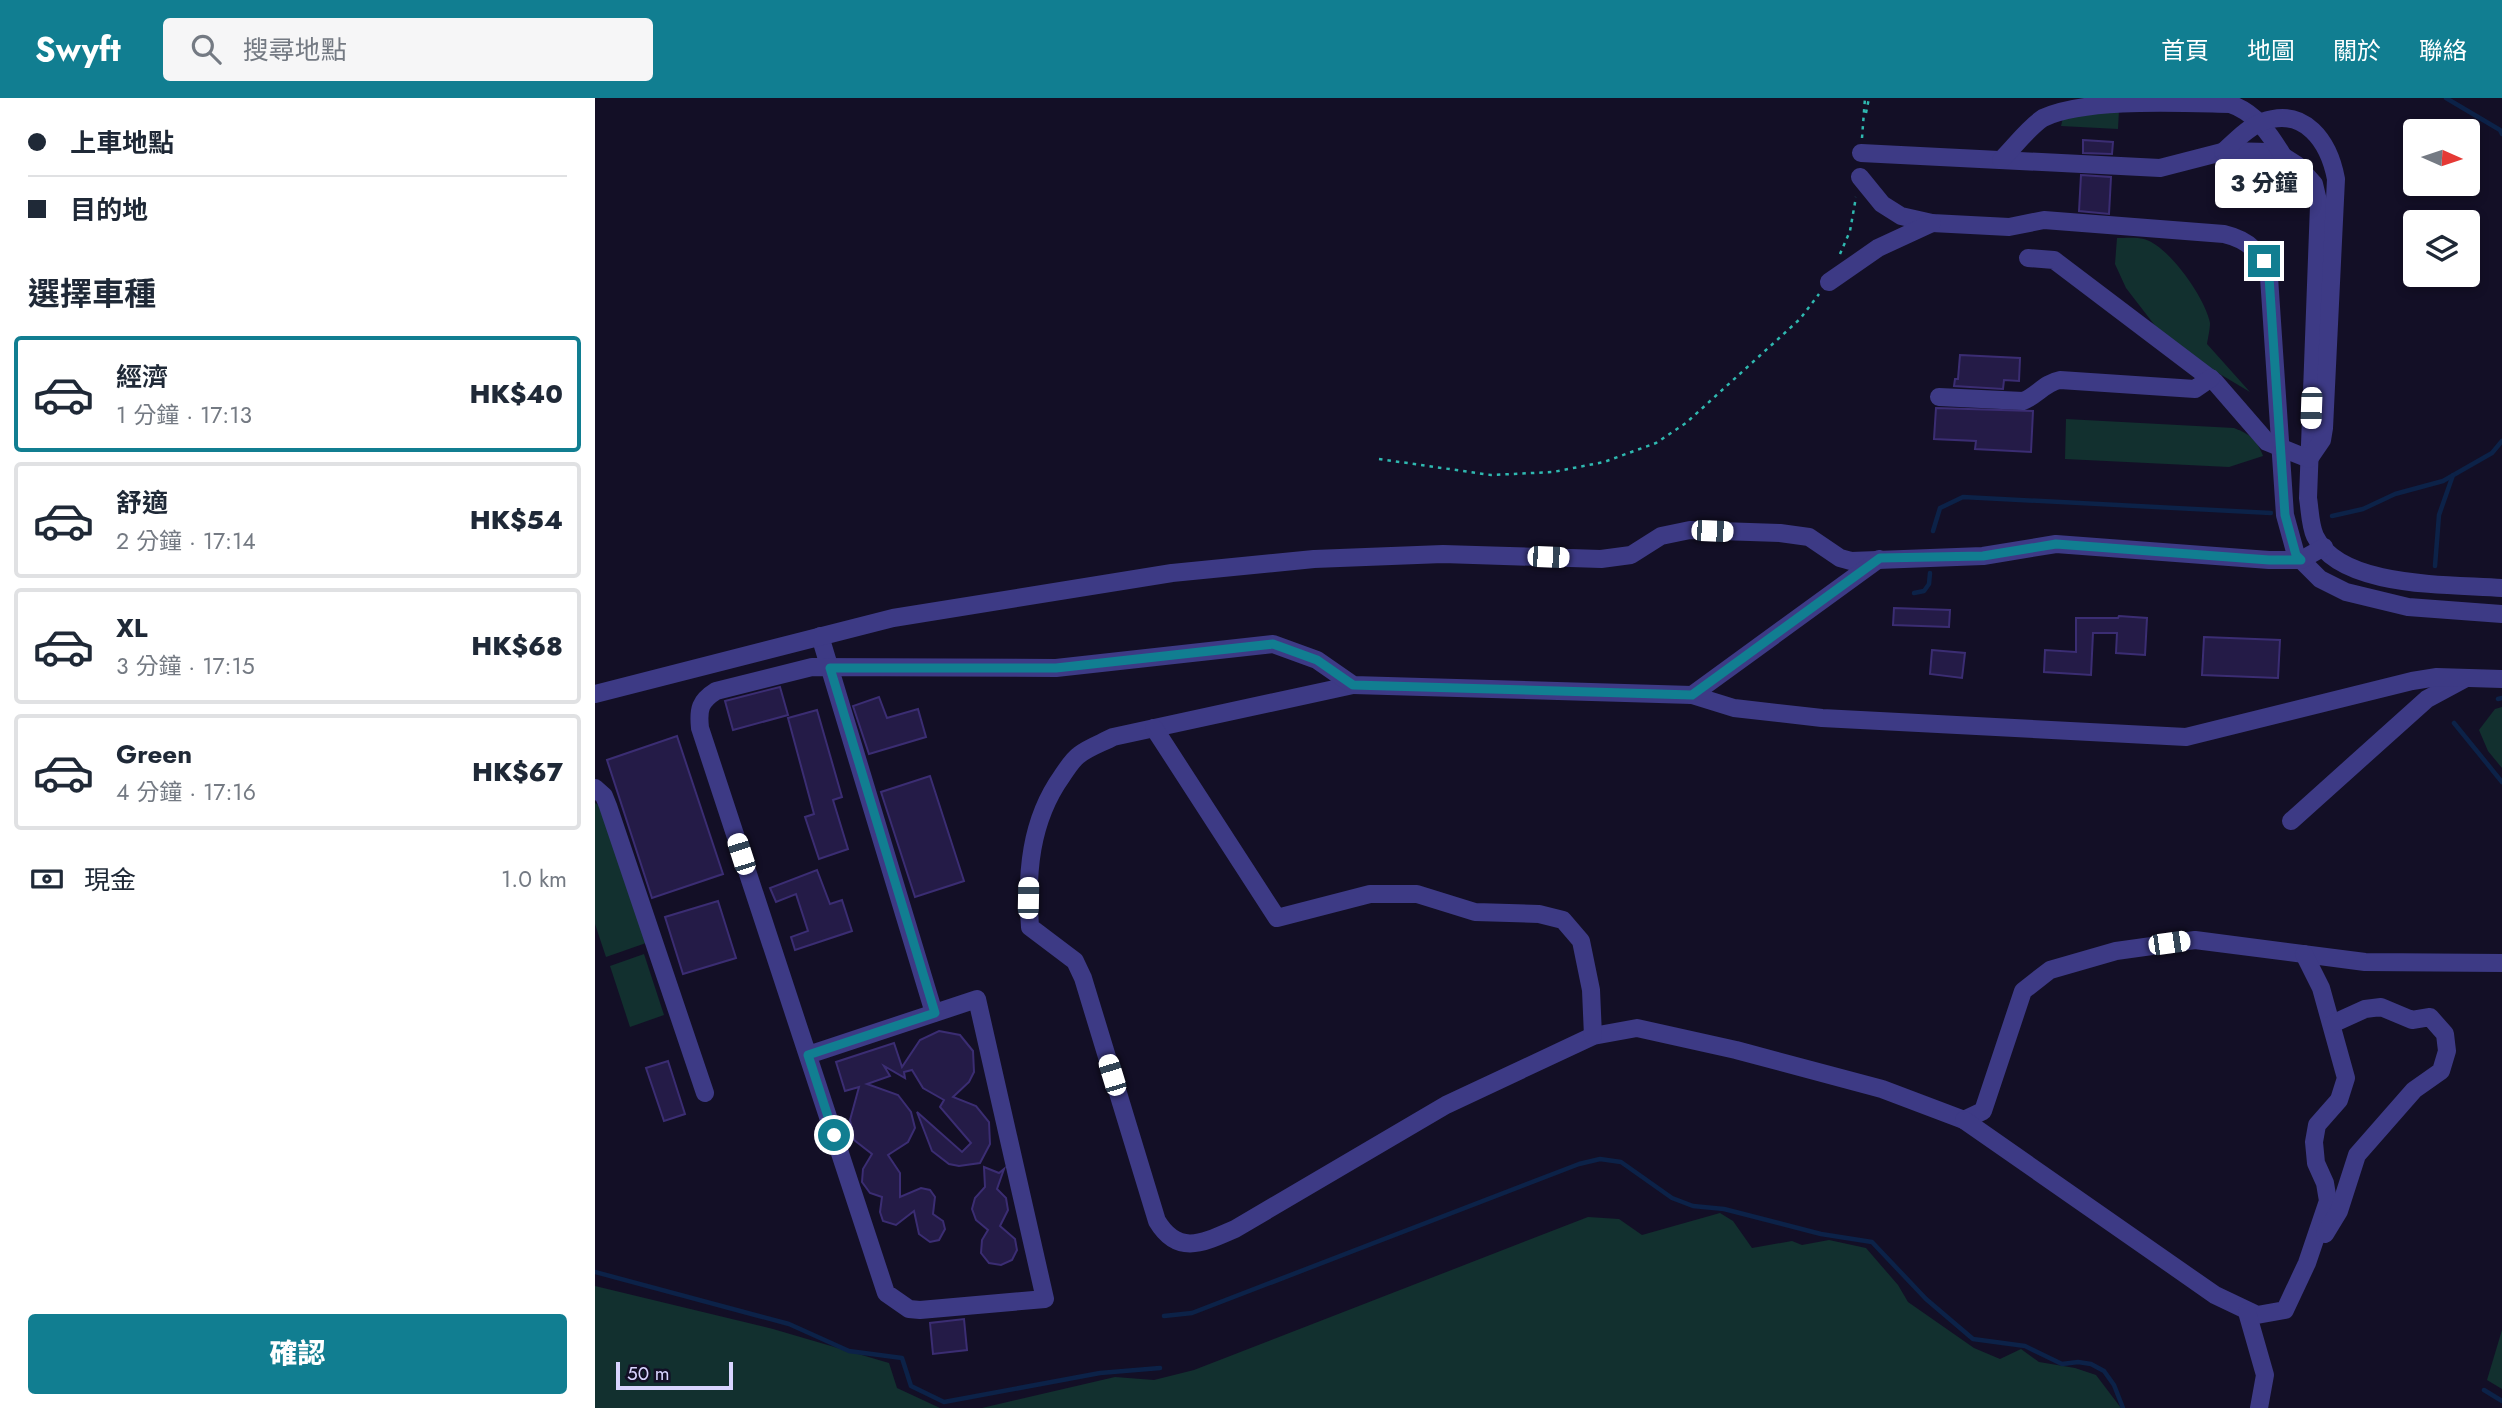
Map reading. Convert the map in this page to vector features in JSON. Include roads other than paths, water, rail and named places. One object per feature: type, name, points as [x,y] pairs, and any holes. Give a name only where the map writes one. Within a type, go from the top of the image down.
[{"type":"lane","points":[[2001,160],[2041,119],[2062,108],[2092,102],[2230,104],[2244,108],[2259,123],[2283,156]]},
{"type":"lane","points":[[2223,152],[2259,123],[2276,118],[2297,121],[2310,128],[2332,156],[2336,179],[2324,428],[2322,440],[2309,459]]},
{"type":"lane","points":[[1861,153],[2160,168],[2223,152],[2267,152],[2283,156],[2297,165],[2313,184],[2319,205],[2308,498],[2314,535],[2329,555],[2353,570],[2432,583],[2502,588]]},
{"type":"lane","points":[[1860,177],[1882,204],[1901,216],[1932,223],[2009,227],[2044,220],[2224,234],[2239,238],[2255,249],[2264,261],[2269,277],[2285,515],[2296,555],[2320,579],[2346,593],[2408,607],[2502,614]]},
{"type":"lane","points":[[1829,282],[1878,248],[1932,223]]},
{"type":"lane","points":[[2028,258],[2054,260],[2211,378],[2241,409],[2267,442],[2309,459]]},
{"type":"lane","points":[[1939,397],[2022,401],[2029,399],[2048,382],[2060,380],[2195,389],[2211,378]]},
{"type":"lane","points":[[595,694],[893,618],[1172,573],[1314,559],[1443,554],[1601,559],[1631,555],[1661,536],[1690,530],[1809,537],[1840,558],[1851,561],[1983,556],[2056,544],[2301,560],[2323,547]]},
{"type":"lane","points":[[1692,695],[1880,558]]},
{"type":"lane","points":[[820,636],[935,1013]]},
{"type":"lane","points":[[808,1055],[977,999],[1045,1299],[920,1310],[909,1309],[886,1293],[700,728],[698,712],[703,698],[716,691],[812,667],[1056,668],[1273,644],[1317,660],[1353,685]]},
{"type":"lane","points":[[2291,821],[2427,699],[2469,677]]},
{"type":"lane","points":[[2304,954],[2321,988],[2346,1078],[2339,1100],[2316,1125],[2313,1142],[2316,1163],[2325,1183],[2328,1201],[2307,1263],[2285,1310],[2257,1315],[2215,1295],[1964,1120],[1882,1089],[1736,1050],[1637,1028],[1593,1036],[1446,1105],[1235,1229],[1208,1241],[1191,1244],[1180,1243],[1166,1236],[1157,1221],[1083,978],[1075,961],[1030,927],[1028,898],[1031,850],[1042,814],[1057,783],[1077,755],[1113,737],[1353,685],[1692,695],[1734,708],[1822,718],[2186,737],[2411,681],[2469,677],[2502,679]]},
{"type":"lane","points":[[1154,728],[1277,918],[1370,894],[1417,894],[1475,912],[1514,916],[1539,914],[1563,920],[1581,941],[1591,990],[1593,1036]]},
{"type":"lane","points":[[595,788],[604,796],[608,806],[705,1093]]},
{"type":"lane","points":[[1964,1120],[1983,1111],[2023,991],[2050,970],[2116,951],[2195,940],[2365,962],[2502,963]]},
{"type":"lane","points":[[2307,1263],[2339,1211],[2357,1155],[2414,1090],[2441,1071],[2447,1051],[2445,1034],[2430,1017],[2412,1020],[2381,1007],[2365,1009],[2332,1024]]},
{"type":"lane","points":[[2247,1312],[2266,1375],[2259,1408]]},
{"type":"waterway","points":[[2446,98],[2500,130],[2502,134]]},
{"type":"waterway","points":[[2332,516],[2363,509],[2395,494],[2443,481],[2492,453],[2502,441]]},
{"type":"waterway","points":[[2435,566],[2439,515],[2453,475]]},
{"type":"waterway","points":[[1933,531],[1940,508],[1963,497],[2271,513]]},
{"type":"waterway","points":[[1914,593],[1924,591],[1929,584],[1930,573]]},
{"type":"waterway","points":[[2498,699],[2502,698]]},
{"type":"waterway","points":[[2454,723],[2502,782]]},
{"type":"waterway","points":[[1164,1316],[1192,1313],[1579,1164],[1600,1159],[1621,1162],[1672,1198],[1693,1206],[1724,1209],[1821,1234],[1872,1242],[1926,1299],[1973,1339],[2025,1346],[2062,1364],[2091,1364],[2104,1371],[2114,1385],[2123,1408]]},
{"type":"waterway","points":[[595,1272],[789,1324],[849,1351],[902,1358],[911,1386],[944,1402],[1100,1373],[1160,1368]]},
{"type":"waterway","points":[[2484,1390],[2502,1401]]}]
